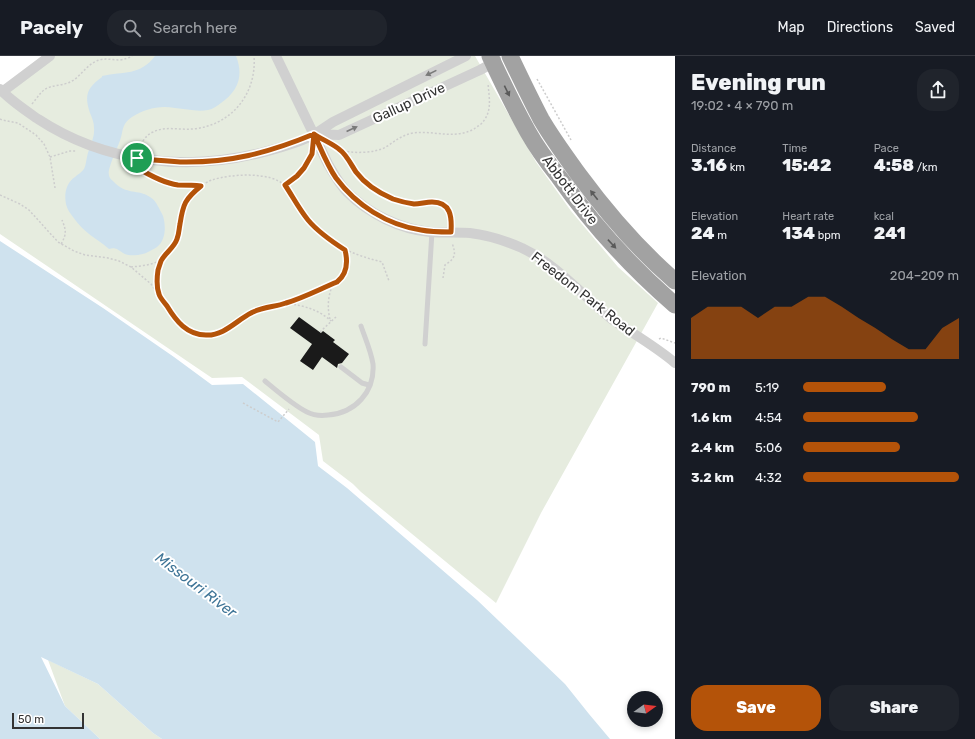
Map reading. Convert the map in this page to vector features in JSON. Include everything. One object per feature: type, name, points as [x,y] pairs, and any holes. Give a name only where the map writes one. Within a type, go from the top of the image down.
[{"type":"highway","name":"Abbott Drive","points":[[510,56],[542,120],[566,158],[615,221],[671,278]]},
{"type":"highway","name":"Abbott Drive","points":[[494,58],[528,133],[550,166],[602,233],[628,261],[675,305]]},
{"type":"street","points":[[1,92],[50,56]]},
{"type":"street","name":"Freedom Park Road","points":[[276,56],[328,164],[347,191],[361,204],[390,221],[419,230],[432,232],[471,233],[509,243],[524,249],[544,261],[561,274],[608,317],[675,363]]},
{"type":"street","name":"Gallup Drive","points":[[1,92],[26,111],[82,148],[137,158],[167,161],[220,161],[246,157],[289,145],[314,134],[333,122],[466,56]]},
{"type":"street","name":"Gallup Drive","points":[[314,134],[339,135],[494,58]]},
{"type":"lane","points":[[425,344],[432,232]]},
{"type":"lane","points":[[265,381],[307,412],[317,415],[334,415],[352,408],[366,393],[372,374],[373,364],[371,353],[361,326]]},
{"type":"lane","points":[[341,366],[362,383],[369,385]]},
{"type":"path","points":[[26,111],[42,91],[51,86],[73,81],[92,64],[102,59],[120,60],[132,56]]},
{"type":"path","points":[[201,186],[178,185],[166,182],[149,175],[136,167],[142,142],[151,132],[166,128],[201,128],[214,124],[225,118],[242,102],[249,90],[253,79],[254,56]]},
{"type":"path","points":[[534,74],[572,140]]},
{"type":"path","points":[[314,134],[341,150],[366,152],[384,148],[400,137],[416,132],[459,134],[468,132],[480,125],[487,117],[490,108],[488,82]]},
{"type":"path","points":[[1,120],[18,123],[36,135],[44,144],[50,157],[55,188]]},
{"type":"path","points":[[50,157],[82,148]]},
{"type":"path","points":[[341,150],[358,174],[379,192],[394,199],[414,204],[440,202],[449,210],[452,218],[451,232],[454,257],[445,265],[443,278]]},
{"type":"path","points":[[285,185],[297,176],[304,168],[312,154]]},
{"type":"path","points":[[159,295],[157,288],[158,270],[162,260],[178,238],[182,214],[190,194],[210,180],[238,175],[252,175],[278,180],[285,185],[307,220],[319,231],[345,250],[382,262],[389,281]]},
{"type":"path","points":[[0,196],[20,204],[29,210],[58,242],[85,255],[108,258],[132,267],[151,284],[175,319],[190,332],[206,336],[225,331],[252,312],[265,307],[286,303],[342,279],[347,258],[345,250]]},
{"type":"path","points":[[62,220],[66,234],[62,244]]},
{"type":"path","points":[[132,267],[146,266],[162,260]]},
{"type":"path","points":[[331,321],[328,311],[328,302],[330,289],[333,284]]},
{"type":"path","points":[[286,303],[302,306],[316,311],[331,321]]},
{"type":"path","points":[[320,332],[336,316]]},
{"type":"path","points":[[243,403],[278,422],[294,403]]},
{"type":"shaded area","points":[[42,56],[475,56],[536,162],[571,211],[618,267],[658,303],[541,513],[496,603],[353,484],[323,461],[319,435],[242,377],[212,378],[0,234],[0,89]]},
{"type":"shaded area","points":[[48,660],[98,684],[153,733],[162,739],[100,739],[65,706]]},
{"type":"water","points":[[155,56],[236,56],[239,76],[238,82],[232,93],[212,109],[200,111],[158,107],[137,114],[126,123],[111,164],[109,172],[110,177],[123,189],[141,193],[153,199],[163,215],[165,228],[164,237],[157,247],[144,254],[128,255],[115,249],[109,249],[90,235],[77,223],[67,208],[65,200],[70,182],[84,169],[94,135],[94,124],[87,101],[90,88],[102,76],[137,70],[143,67]]},
{"type":"water","name":"Missouri River","points":[[0,241],[103,308],[212,385],[243,384],[315,442],[318,466],[347,488],[477,600],[565,684],[610,739],[162,739],[153,733],[98,684],[41,657],[65,706],[100,739],[0,739]]},
{"type":"building","points":[[299,317],[321,333],[323,331],[335,340],[333,342],[349,354],[342,363],[338,364],[337,368],[322,357],[313,370],[300,361],[312,344],[290,328]]},
{"type":"route","points":[[137,158],[136,167],[149,175],[178,185],[201,186],[190,194],[187,199],[182,214],[178,238],[162,260],[158,270],[157,288],[159,295],[175,319],[190,332],[206,336],[225,331],[252,312],[265,307],[286,303],[342,279],[347,258],[345,250],[330,240],[307,220],[285,185],[297,176],[304,168],[312,154],[314,134],[328,164],[336,177],[347,191],[361,204],[376,214],[404,226],[432,232],[451,232],[452,218],[449,210],[440,202],[414,204],[394,199],[379,192],[358,174],[341,150],[314,134],[289,145],[270,151],[220,161],[167,161],[137,158]]}]
